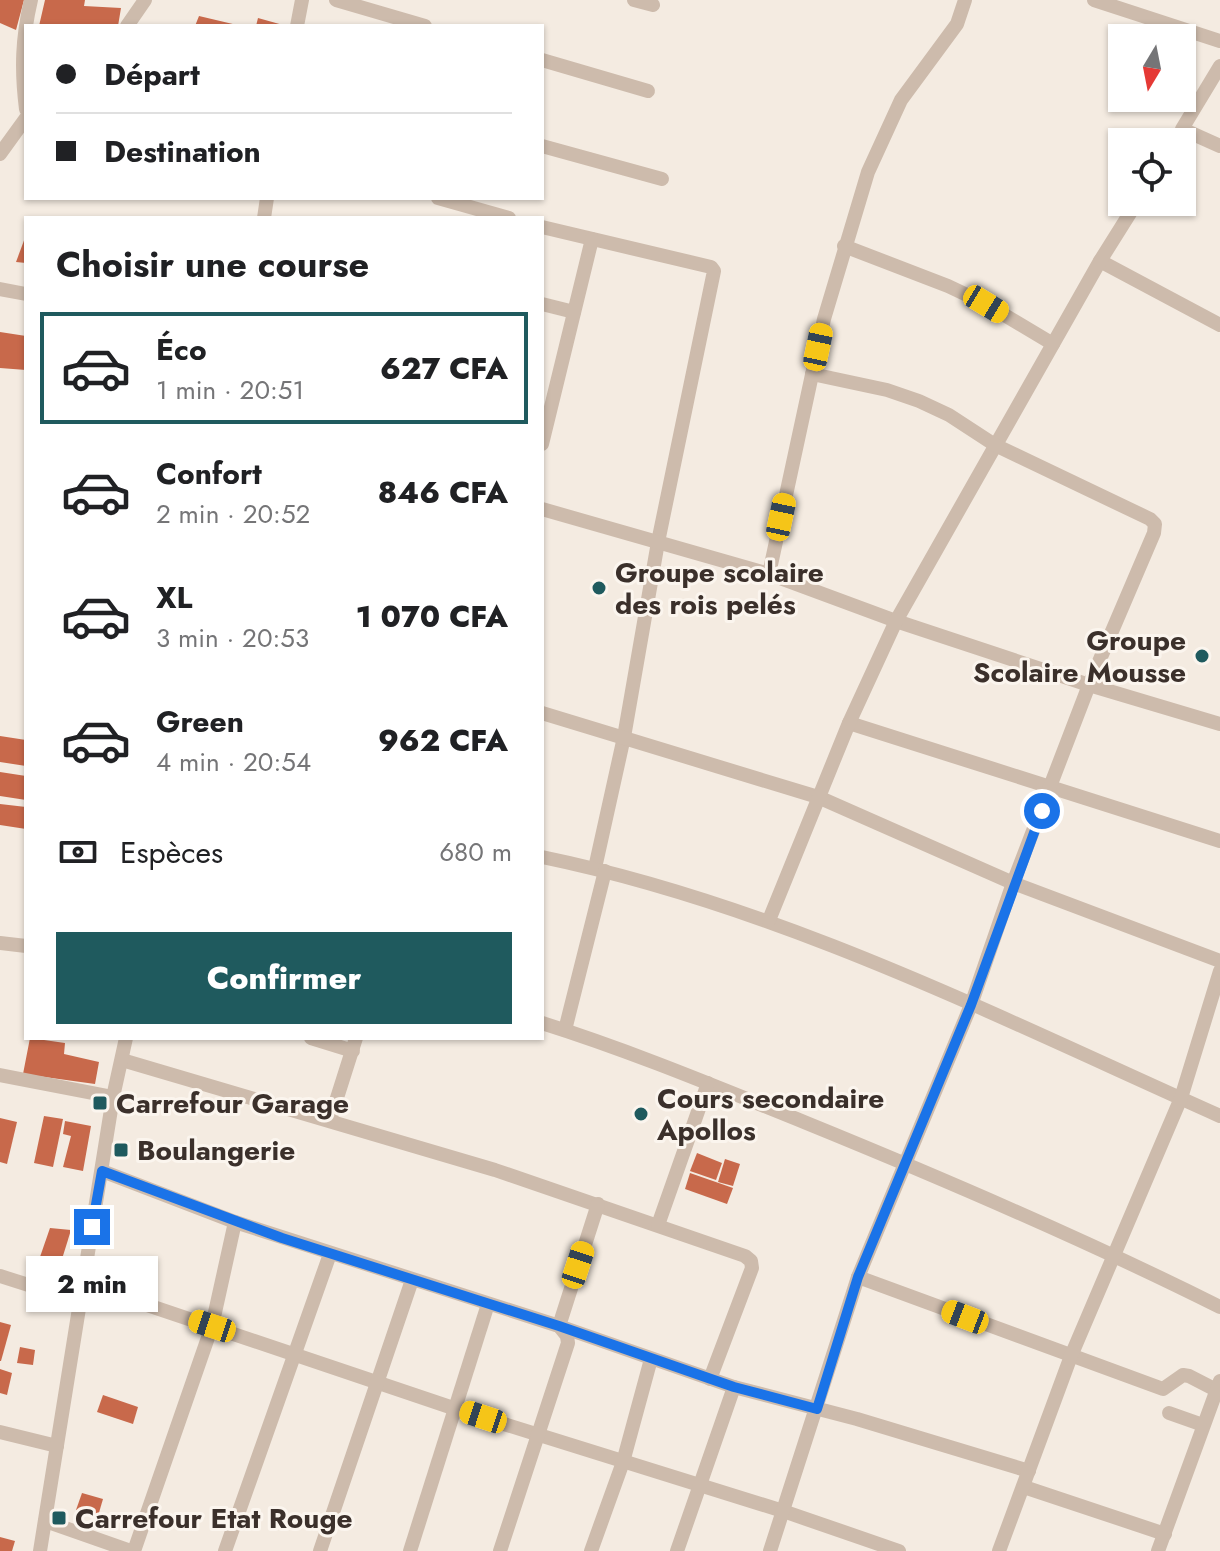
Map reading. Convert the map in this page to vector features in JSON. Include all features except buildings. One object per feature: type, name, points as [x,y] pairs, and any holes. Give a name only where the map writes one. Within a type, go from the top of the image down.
[{"type":"street","points":[[26,24],[31,0]]},
{"type":"street","points":[[128,24],[145,0]]},
{"type":"street","points":[[297,24],[302,0]]},
{"type":"street","points":[[336,0],[418,24]]},
{"type":"street","points":[[634,0],[653,5]]},
{"type":"street","points":[[769,574],[812,374],[844,246],[883,135],[901,100],[957,24],[965,0]]},
{"type":"street","points":[[1094,0],[1220,41]]},
{"type":"street","points":[[24,33],[21,74],[24,95]]},
{"type":"street","points":[[544,61],[648,91]]},
{"type":"street","points":[[1183,128],[1220,66]]},
{"type":"street","points":[[0,154],[24,121]]},
{"type":"street","points":[[1196,140],[1220,146]]},
{"type":"street","points":[[544,147],[662,179]]},
{"type":"street","points":[[445,200],[502,216]]},
{"type":"street","points":[[769,920],[849,723],[896,621],[1128,216]]},
{"type":"street","points":[[544,227],[711,267],[714,271],[658,542],[600,869],[565,1030]]},
{"type":"street","points":[[544,436],[592,239]]},
{"type":"street","points":[[844,246],[948,286],[986,304],[1053,344]]},
{"type":"street","points":[[1100,261],[1220,325]]},
{"type":"street","points":[[0,289],[24,294]]},
{"type":"street","points":[[544,304],[574,312]]},
{"type":"street","points":[[770,1551],[858,1277],[971,1005],[1013,883],[1155,524],[995,445],[949,415],[919,401],[887,390],[812,374]]},
{"type":"street","points":[[544,510],[769,574],[896,621],[1089,685],[1220,724]]},
{"type":"street","points":[[544,714],[818,797],[1013,883],[1220,961]]},
{"type":"street","points":[[849,723],[1220,841]]},
{"type":"street","points":[[544,857],[600,869],[769,920],[971,1005],[1220,1116]]},
{"type":"street","points":[[0,943],[24,946]]},
{"type":"street","points":[[999,1551],[1071,1356],[1181,1098],[1220,971]]},
{"type":"street","points":[[544,1024],[708,1083],[906,1163],[1114,1255],[1220,1307]]},
{"type":"street","points":[[40,1551],[113,1097],[126,1040]]},
{"type":"street","points":[[323,1040],[354,1045],[330,1120]]},
{"type":"street","points":[[122,1060],[495,1170],[745,1256],[751,1261],[752,1268],[710,1379]]},
{"type":"street","points":[[0,1075],[113,1097]]},
{"type":"street","points":[[658,1225],[708,1083]]},
{"type":"street","points":[[102,1171],[235,1222],[559,1326],[734,1387],[1029,1471]]},
{"type":"street","points":[[559,1326],[598,1204]]},
{"type":"street","points":[[45,1521],[133,1551],[212,1326],[235,1222]]},
{"type":"street","points":[[225,1551],[330,1254]]},
{"type":"street","points":[[0,1276],[79,1301]]},
{"type":"street","points":[[858,1277],[1163,1389],[1183,1375],[1218,1388],[1158,1551]]},
{"type":"street","points":[[320,1551],[412,1280]]},
{"type":"street","points":[[82,1283],[456,1409],[783,1511],[899,1551]]},
{"type":"street","points":[[410,1551],[488,1304]]},
{"type":"street","points":[[500,1551],[568,1343],[559,1326]]},
{"type":"street","points":[[591,1551],[623,1462],[651,1359]]},
{"type":"street","points":[[677,1551],[734,1387]]},
{"type":"street","points":[[1169,1413],[1203,1425]]},
{"type":"street","points":[[0,1432],[57,1446]]},
{"type":"street","points":[[1024,1487],[1165,1534]]},
{"type":"place","name":"Groupe scolaire des rois pelés","points":[[599,588]]},
{"type":"place","name":"Groupe Scolaire Mousse","points":[[1202,656]]},
{"type":"place","name":"Carrefour Garage","points":[[100,1103]]},
{"type":"place","name":"Cours secondaire Apollos","points":[[641,1114]]},
{"type":"place","name":"Boulangerie","points":[[121,1150]]},
{"type":"place","name":"Carrefour Etat Rouge","points":[[59,1518]]},
{"type":"route","points":[[92,1227],[102,1171],[282,1238],[559,1326],[734,1387],[817,1409],[858,1277],[971,1005],[1013,883],[1042,811]]}]
